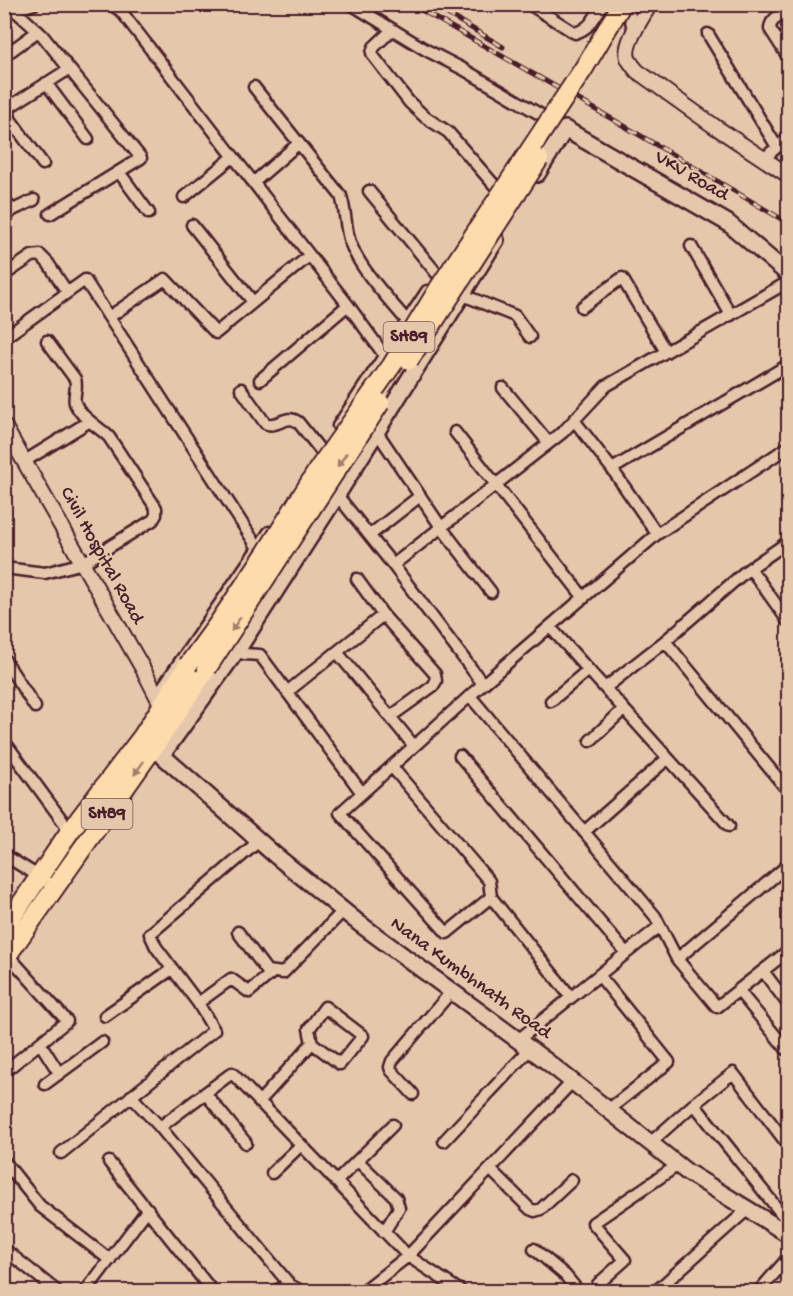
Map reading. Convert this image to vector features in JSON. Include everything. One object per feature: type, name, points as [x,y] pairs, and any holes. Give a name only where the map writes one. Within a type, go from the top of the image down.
[{"type":"main road","name":"SH89","points":[[4,929],[70,831],[152,747],[160,701],[218,624],[319,468],[392,365],[439,288],[584,68],[622,4]]},
{"type":"main road","name":"SH89","points":[[6,957],[207,668],[516,195],[634,4]]},
{"type":"main road","name":"VKV Road","points":[[565,129],[728,223],[789,274]]},
{"type":"main road","points":[[152,747],[240,646],[377,432],[565,129]]},
{"type":"main road","name":"Nana Kumbhnath Road","points":[[152,747],[259,841],[344,911],[524,1045],[678,1165],[748,1209],[787,1227]]},
{"type":"street","points":[[8,6],[34,4]]},
{"type":"street","points":[[111,4],[121,11],[386,356]]},
{"type":"street","points":[[351,4],[426,50],[565,129]]},
{"type":"street","points":[[529,4],[575,33],[590,26],[603,4]]},
{"type":"street","points":[[627,4],[634,33]]},
{"type":"street","points":[[650,4],[629,41],[627,50],[628,59],[637,71],[789,175]]},
{"type":"street","points":[[8,6],[38,32],[141,158],[50,214]]},
{"type":"street","points":[[789,10],[770,25],[770,29],[789,57]]},
{"type":"street","points":[[392,30],[374,47],[372,53],[374,57],[409,102],[425,117],[448,132],[496,187]]},
{"type":"street","points":[[4,56],[38,32]]},
{"type":"street","points":[[708,34],[777,147]]},
{"type":"street","points":[[43,164],[10,118],[9,112],[11,106],[69,69]]},
{"type":"street","points":[[46,83],[88,140]]},
{"type":"street","points":[[254,87],[341,196],[347,233],[356,258],[407,321]]},
{"type":"street","points":[[160,701],[321,451],[543,116]]},
{"type":"street","points":[[763,159],[789,138]]},
{"type":"street","points":[[253,183],[299,143]]},
{"type":"street","points":[[184,197],[233,157]]},
{"type":"street","points":[[119,172],[149,213]]},
{"type":"street","points":[[369,191],[438,275]]},
{"type":"street","points":[[4,201],[9,214],[34,200]]},
{"type":"street","points":[[192,225],[253,302]]},
{"type":"street","points":[[691,246],[731,315]]},
{"type":"street","points":[[4,275],[33,256],[40,255],[67,292]]},
{"type":"street","points":[[109,317],[165,279],[216,333],[309,256]]},
{"type":"street","points":[[582,307],[622,278],[666,352]]},
{"type":"street","points":[[4,338],[85,280],[258,548]]},
{"type":"street","points":[[393,565],[563,432],[606,386],[789,282]]},
{"type":"street","points":[[463,295],[515,316],[530,337]]},
{"type":"street","points":[[260,380],[348,305]]},
{"type":"street","points":[[4,568],[45,573],[83,563],[153,520],[156,515],[156,508],[109,437],[79,410],[74,400],[77,384],[75,379],[47,341]]},
{"type":"street","points":[[612,470],[789,364]]},
{"type":"street","points":[[503,388],[549,443]]},
{"type":"street","points":[[241,390],[265,423],[269,425],[293,418],[321,451]]},
{"type":"street","points":[[574,420],[657,534]]},
{"type":"street","points":[[25,461],[90,421]]},
{"type":"street","name":"Civil Hospital Road","points":[[4,426],[160,701]]},
{"type":"street","points":[[377,432],[441,527],[491,592]]},
{"type":"street","points":[[455,432],[584,598]]},
{"type":"street","points":[[491,897],[447,933],[340,813],[483,684],[657,534],[789,447]]},
{"type":"street","points":[[337,495],[483,684]]},
{"type":"street","points":[[370,536],[420,496]]},
{"type":"street","points":[[605,688],[665,641],[750,568],[789,542]]},
{"type":"street","points":[[750,568],[789,621]]},
{"type":"street","points":[[357,579],[383,615],[435,674],[436,681],[433,686],[390,717]]},
{"type":"street","points":[[287,692],[383,615]]},
{"type":"street","points":[[550,627],[729,826]]},
{"type":"street","points":[[665,641],[784,786],[789,782]]},
{"type":"street","points":[[240,646],[244,654],[260,656],[362,793]]},
{"type":"street","points":[[337,652],[414,746]]},
{"type":"street","points":[[4,659],[35,707]]},
{"type":"street","points":[[551,701],[588,669]]},
{"type":"street","points":[[470,696],[655,916],[677,959],[717,1007],[789,951]]},
{"type":"street","points":[[590,741],[624,709]]},
{"type":"street","points":[[4,741],[70,831]]},
{"type":"street","points":[[460,756],[626,953]]},
{"type":"street","points":[[584,832],[668,758]]},
{"type":"street","points":[[392,767],[489,880],[491,897],[571,997]]},
{"type":"street","points":[[61,1153],[214,1030],[198,1003],[156,947],[150,934],[259,841]]},
{"type":"street","points":[[4,855],[55,888]]},
{"type":"street","points":[[677,959],[789,865]]},
{"type":"street","points":[[238,932],[267,971],[283,973],[344,911]]},
{"type":"street","points":[[444,1141],[524,1045],[571,997],[660,926]]},
{"type":"street","points":[[4,1072],[67,1021],[6,957]]},
{"type":"street","points":[[105,1016],[172,969]]},
{"type":"street","points":[[762,971],[789,1004]]},
{"type":"street","points":[[198,1003],[231,978],[249,992],[273,972]]},
{"type":"street","points":[[599,975],[669,1062],[608,1110]]},
{"type":"street","points":[[738,990],[789,1051]]},
{"type":"street","points":[[413,1094],[391,1070],[392,1061],[451,992]]},
{"type":"street","points":[[325,1007],[363,1036],[340,1064],[312,1043],[309,1029],[325,1007]]},
{"type":"street","points":[[45,1083],[102,1042]]},
{"type":"street","points":[[40,1043],[59,1073]]},
{"type":"street","points":[[259,1102],[312,1043]]},
{"type":"street","points":[[160,1127],[232,1073],[408,1256],[462,1292]]},
{"type":"street","points":[[650,1143],[733,1073],[789,1145]]},
{"type":"street","points":[[362,1292],[408,1256],[572,1082]]},
{"type":"street","points":[[205,1093],[246,1143]]},
{"type":"street","points":[[131,1096],[160,1127],[290,1285],[303,1292]]},
{"type":"street","points":[[694,1104],[787,1227]]},
{"type":"street","points":[[336,1182],[393,1125]]},
{"type":"street","points":[[272,1173],[301,1145]]},
{"type":"street","points":[[358,1161],[399,1202],[399,1208],[384,1232]]},
{"type":"street","points":[[109,1162],[213,1292]]},
{"type":"street","points":[[602,1292],[598,1284],[626,1260],[593,1223],[678,1165]]},
{"type":"street","points":[[6,1166],[40,1206],[110,1260]]},
{"type":"street","points":[[490,1169],[530,1209],[535,1211],[541,1209],[572,1180]]},
{"type":"street","points":[[85,1292],[148,1209]]},
{"type":"street","points":[[655,1292],[748,1209]]},
{"type":"street","points":[[4,1249],[58,1292]]},
{"type":"street","points":[[534,1249],[565,1275],[579,1292]]},
{"type":"street","points":[[758,1292],[789,1257]]},
{"type":"street","points":[[272,1292],[290,1285]]},
{"type":"railway","points":[[411,4],[788,223]]},
{"type":"railway","points":[[431,4],[503,47]]}]
